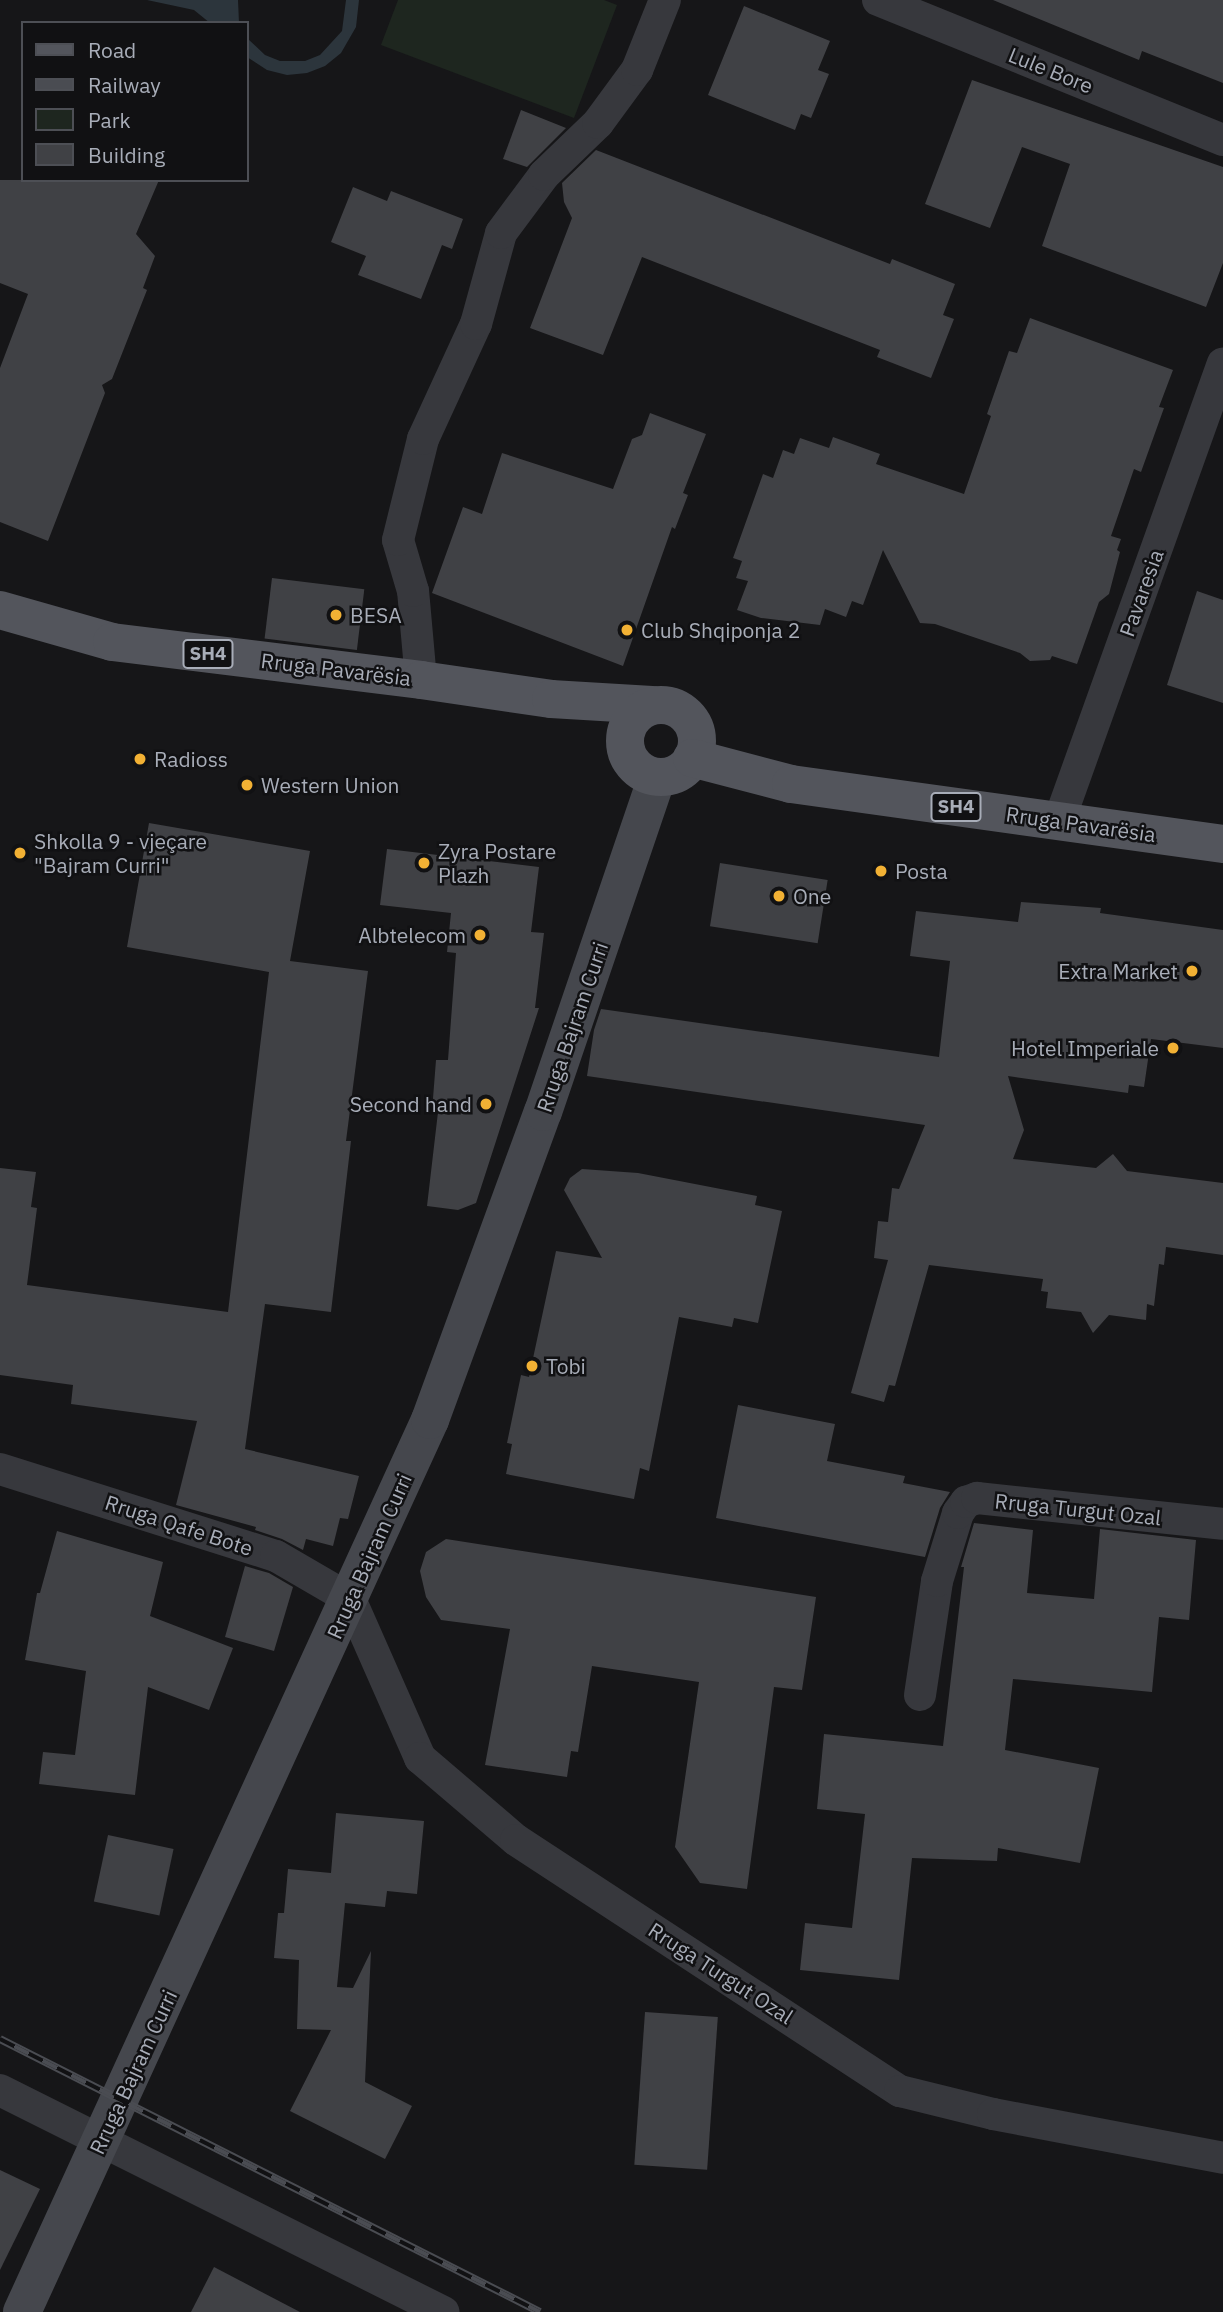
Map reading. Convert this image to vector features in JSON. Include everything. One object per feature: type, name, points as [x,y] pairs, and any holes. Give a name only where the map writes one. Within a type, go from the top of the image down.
[{"type":"main road","name":"Rruga Pavarësia","points":[[0,610],[111,642],[421,680],[551,699],[652,705]]},
{"type":"main road","name":"Rruga Pavarësia","points":[[551,699],[626,751]]},
{"type":"main road","points":[[626,751],[624,736],[629,723],[639,711],[652,705]]},
{"type":"main road","name":"SH4","points":[[652,705],[679,709],[690,719],[696,731],[697,745],[692,758]]},
{"type":"main road","name":"SH4","points":[[626,751],[632,764],[657,777]]},
{"type":"main road","name":"Rruga Pavarësia","points":[[692,758],[791,784],[1223,844]]},
{"type":"main road","points":[[657,777],[684,769],[692,758]]},
{"type":"main road","name":"Rruga Bajram Curri","points":[[22,2312],[430,1420],[544,1112],[657,777]]},
{"type":"street","points":[[421,680],[413,590],[398,540],[423,439],[476,324],[501,233],[544,175],[598,123],[637,70],[665,0]]},
{"type":"street","name":"Lule Bore","points":[[878,0],[1223,140]]},
{"type":"street","name":"Pavaresia","points":[[1059,821],[1223,364]]},
{"type":"street","name":"Rruga Qafe Bote","points":[[0,1469],[276,1556],[350,1599]]},
{"type":"street","name":"Rruga Turgut Ozal","points":[[920,1695],[937,1581],[958,1513],[966,1502],[977,1498],[1223,1524]]},
{"type":"street","name":"Rruga Turgut Ozal","points":[[350,1599],[420,1758],[516,1840],[900,2091],[993,2114],[1223,2158]]},
{"type":"street","points":[[0,2090],[443,2312]]},
{"type":"green space","points":[[398,0],[604,0],[617,5],[574,118],[381,45]]},
{"type":"shaded area","points":[[147,0],[238,0],[239,21],[208,21],[194,10]]},
{"type":"shaded area","points":[[346,0],[359,0],[356,27],[341,53],[325,66],[307,73],[287,75],[267,70],[248,58],[248,39],[265,55],[280,61],[305,61],[320,55],[342,31]]},
{"type":"building","points":[[993,0],[1223,0],[1223,83],[1142,51],[1139,60]]},
{"type":"building","points":[[744,6],[830,41],[818,70],[829,74],[811,118],[801,114],[795,130],[708,95]]},
{"type":"building","points":[[972,80],[1223,167],[1223,263],[1206,307],[1042,246],[1070,164],[1022,147],[990,228],[925,204]]},
{"type":"building","points":[[521,110],[566,128],[527,167],[503,159]]},
{"type":"building","points":[[596,150],[890,264],[892,259],[955,284],[943,315],[954,319],[931,378],[877,357],[880,350],[642,257],[603,355],[530,328],[572,218],[564,202],[562,183]]},
{"type":"building","points":[[0,180],[158,182],[136,234],[155,256],[143,288],[147,290],[112,379],[102,385],[105,393],[48,541],[0,522],[0,368],[28,294],[0,283]]},
{"type":"building","points":[[353,187],[387,201],[391,191],[463,219],[452,249],[442,245],[421,299],[358,275],[366,256],[331,242]]},
{"type":"building","points":[[1030,318],[1173,370],[1159,407],[1164,408],[1141,472],[1134,469],[1111,536],[1121,539],[1109,594],[1099,602],[1077,664],[1052,656],[1050,660],[1030,661],[1020,653],[935,624],[920,623],[883,550],[863,605],[852,601],[846,617],[825,609],[820,625],[761,618],[737,610],[748,581],[736,578],[742,561],[733,558],[763,474],[773,478],[783,450],[794,454],[800,438],[829,448],[833,437],[880,454],[876,464],[964,494],[991,416],[987,414],[1009,351],[1017,353]]},
{"type":"building","points":[[650,413],[706,434],[683,493],[688,495],[675,529],[672,527],[623,666],[432,593],[463,507],[482,514],[502,453],[613,489],[632,439],[642,435]]},
{"type":"building","points":[[272,578],[364,589],[357,650],[265,639]]},
{"type":"building","points":[[1197,591],[1223,600],[1223,703],[1167,685]]},
{"type":"building","points":[[149,823],[310,851],[290,961],[368,971],[346,1141],[351,1141],[331,1312],[265,1304],[245,1449],[359,1476],[348,1519],[340,1518],[333,1546],[306,1539],[303,1550],[255,1530],[256,1527],[176,1505],[197,1421],[71,1404],[73,1385],[0,1375],[0,1168],[36,1172],[31,1207],[37,1208],[27,1285],[228,1312],[269,972],[127,947]]},
{"type":"building","points":[[387,849],[539,867],[531,932],[544,933],[535,1008],[539,1008],[476,1203],[458,1210],[427,1206],[438,1112],[432,1111],[436,1060],[448,1060],[456,953],[447,952],[451,913],[380,905]]},
{"type":"building","points":[[720,863],[828,880],[818,943],[710,926]]},
{"type":"building","points":[[1021,902],[1101,908],[1100,913],[1223,930],[1223,1048],[1151,1039],[1144,1087],[1129,1085],[1128,1093],[1008,1076],[1024,1130],[1013,1159],[1096,1168],[1113,1154],[1127,1171],[1223,1183],[1223,1255],[1166,1247],[1164,1265],[1159,1264],[1154,1306],[1147,1304],[1146,1320],[1109,1315],[1093,1333],[1081,1312],[1046,1308],[1048,1292],[1041,1291],[1043,1279],[929,1265],[895,1386],[889,1385],[884,1402],[851,1393],[888,1260],[874,1258],[878,1221],[888,1222],[892,1188],[899,1189],[925,1125],[587,1076],[594,1030],[601,1009],[939,1057],[950,961],[910,956],[916,911],[1018,922]]},
{"type":"building","points":[[582,1169],[638,1173],[757,1196],[755,1205],[782,1211],[758,1323],[734,1318],[732,1327],[679,1317],[649,1471],[640,1468],[634,1499],[506,1474],[512,1444],[507,1443],[521,1375],[529,1377],[556,1251],[602,1258],[564,1190],[570,1178]]},
{"type":"building","points":[[738,1405],[835,1424],[827,1461],[905,1476],[903,1483],[950,1492],[940,1508],[925,1557],[716,1518]]},
{"type":"building","points":[[974,1523],[1033,1530],[1027,1593],[1094,1599],[1100,1529],[1196,1540],[1189,1620],[1159,1617],[1152,1692],[1013,1679],[1005,1750],[1099,1768],[1080,1863],[998,1848],[997,1861],[912,1858],[899,1980],[800,1970],[805,1923],[852,1928],[865,1814],[817,1809],[824,1734],[943,1746],[964,1567],[961,1567]]},
{"type":"building","points":[[57,1531],[163,1562],[150,1616],[233,1648],[209,1710],[148,1687],[135,1795],[39,1784],[43,1752],[75,1755],[86,1671],[25,1660],[37,1593],[40,1593]]},
{"type":"building","points":[[446,1539],[816,1597],[802,1690],[774,1687],[747,1889],[700,1883],[675,1847],[699,1682],[592,1666],[578,1752],[571,1751],[567,1777],[485,1765],[510,1629],[441,1620],[426,1597],[420,1571],[426,1552]]},
{"type":"building","points":[[245,1566],[269,1573],[293,1587],[274,1651],[225,1637]]},
{"type":"building","points":[[336,1813],[424,1821],[417,1894],[387,1891],[385,1907],[345,1903],[337,1987],[353,1988],[371,1951],[365,2082],[412,2106],[385,2159],[290,2111],[331,2030],[297,2029],[299,1960],[274,1958],[278,1913],[284,1913],[288,1869],[331,1873]]},
{"type":"building","points":[[108,1835],[174,1849],[159,1915],[94,1902]]},
{"type":"building","points":[[645,2012],[718,2017],[707,2170],[634,2165]]},
{"type":"building","points":[[0,2170],[40,2189],[0,2270]]},
{"type":"building","points":[[214,2267],[300,2312],[191,2312]]},
{"type":"railway","points":[[0,2039],[540,2312]]},
{"type":"place","name":"BESA","points":[[336,615]]},
{"type":"place","name":"Club Shqiponja 2","points":[[627,630]]},
{"type":"place","name":"Radioss","points":[[140,759]]},
{"type":"place","name":"Western Union","points":[[247,785]]},
{"type":"place","name":"Shkolla 9 - vjeçare \"Bajram Curri\"","points":[[20,853]]},
{"type":"place","name":"Zyra Postare Plazh","points":[[424,863]]},
{"type":"place","name":"Posta","points":[[881,871]]},
{"type":"place","name":"One","points":[[779,896]]},
{"type":"place","name":"Albtelecom","points":[[480,935]]},
{"type":"place","name":"Extra Market","points":[[1192,971]]},
{"type":"place","name":"Hotel Imperiale","points":[[1173,1048]]},
{"type":"place","name":"Second hand","points":[[486,1104]]},
{"type":"place","name":"Tobi","points":[[532,1366]]}]
